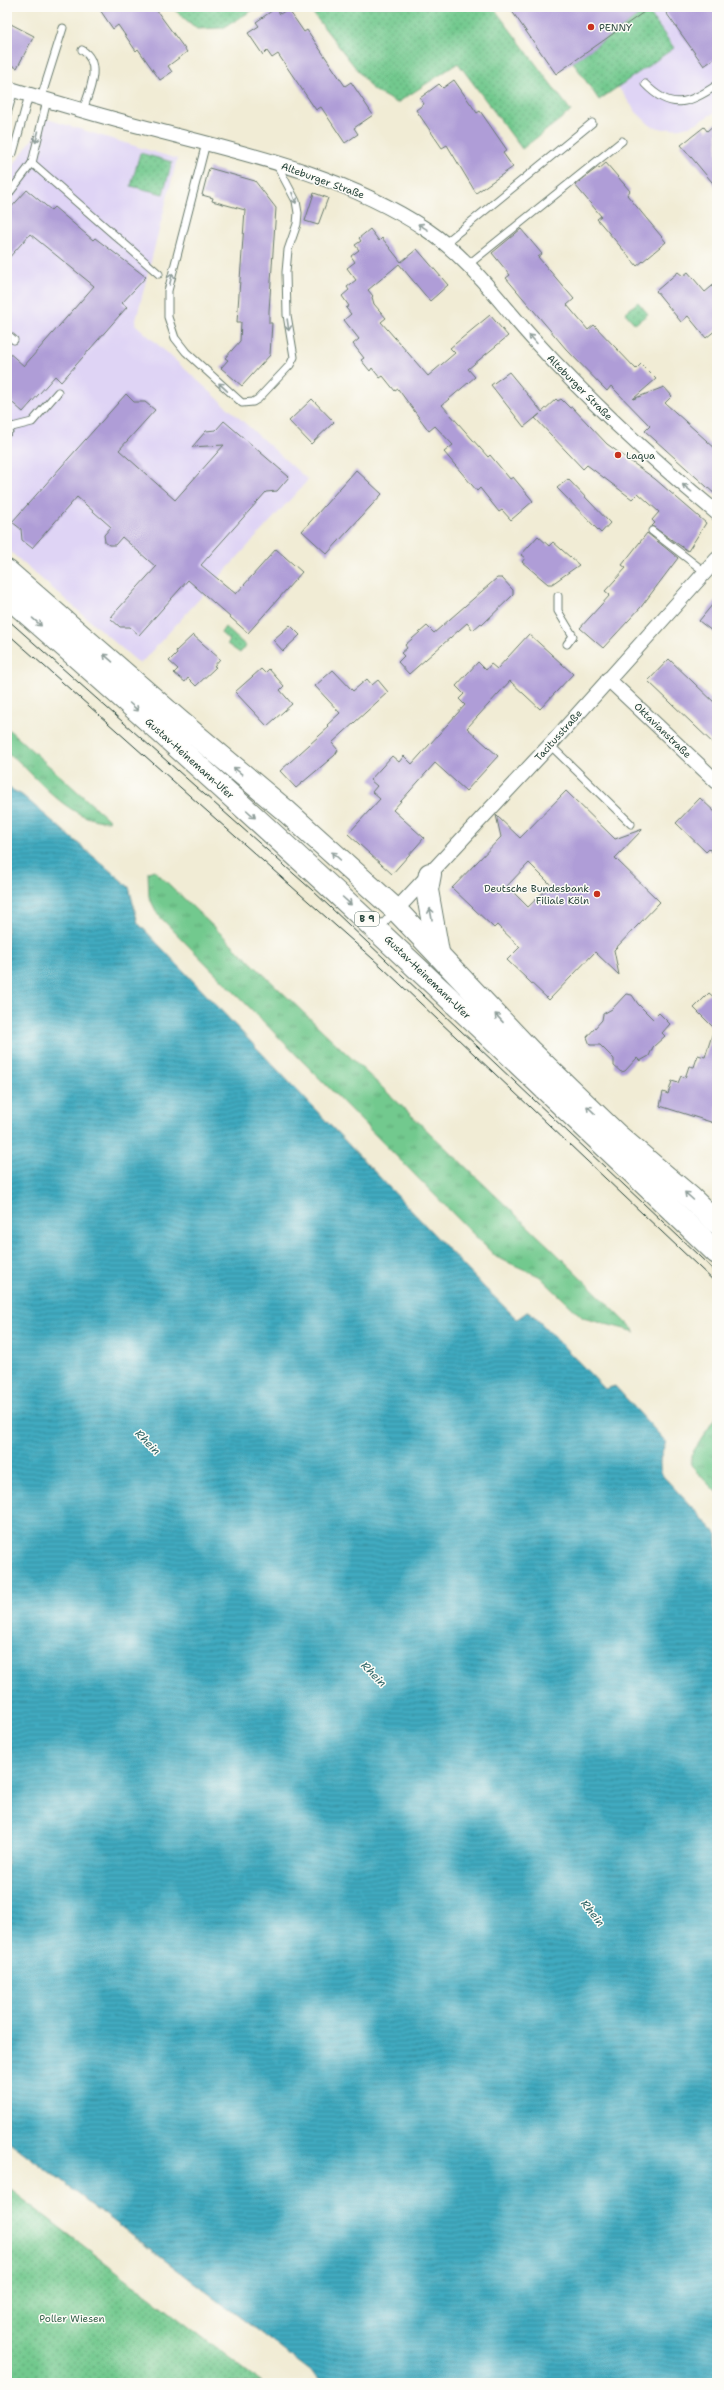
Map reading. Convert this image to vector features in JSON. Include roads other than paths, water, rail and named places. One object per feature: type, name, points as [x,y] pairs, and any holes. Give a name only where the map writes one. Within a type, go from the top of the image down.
[{"type":"main road","name":"Gustav-Heinemann-Ufer","points":[[7,571],[178,720],[286,811],[396,910],[438,952],[537,1058],[617,1135],[691,1198],[717,1223]]},
{"type":"main road","name":"Gustav-Heinemann-Ufer","points":[[7,596],[117,692],[378,930],[717,1253]]},
{"type":"main road","points":[[430,874],[427,890],[438,952]]},
{"type":"street","name":"Alteburger Straße","points":[[10,89],[206,143],[320,177],[371,197],[428,230],[469,264],[532,338],[595,404],[672,476],[717,513]]},
{"type":"street","name":"Tacitusstraße","points":[[396,910],[550,745],[717,559]]},
{"type":"street","name":"Oktavianstraße","points":[[608,679],[717,782]]},
{"type":"lane","points":[[14,153],[39,98],[63,28]]},
{"type":"lane","points":[[82,50],[89,57],[94,71],[83,110]]},
{"type":"lane","points":[[646,84],[660,98],[675,102],[693,100],[717,85]]},
{"type":"lane","points":[[7,114],[10,89]]},
{"type":"lane","points":[[7,196],[32,163],[39,98]]},
{"type":"lane","points":[[444,244],[592,123]]},
{"type":"lane","points":[[469,264],[622,141]]},
{"type":"lane","points":[[206,143],[168,291],[168,317],[175,338],[180,345],[242,403],[253,402],[258,399],[290,365],[294,358],[287,315],[286,272],[288,250],[297,224],[298,213],[296,201],[276,163]]},
{"type":"lane","points":[[32,163],[159,274]]},
{"type":"lane","points":[[7,334],[14,340]]},
{"type":"lane","points":[[9,427],[32,422],[58,392]]},
{"type":"lane","points":[[652,531],[705,572]]},
{"type":"lane","points":[[558,596],[556,603],[558,611],[573,636],[567,644]]},
{"type":"lane","points":[[550,745],[631,824]]},
{"type":"lane","points":[[378,930],[396,910]]},
{"type":"water","name":"Rhein","points":[[7,787],[22,795],[129,887],[138,923],[484,1287],[517,1319],[527,1312],[531,1313],[605,1389],[615,1386],[666,1442],[661,1455],[660,1463],[663,1476],[717,1534],[717,2383],[326,2383],[7,2140]]},
{"type":"tram line","points":[[7,619],[312,890],[717,1273]]},
{"type":"tram line","points":[[7,633],[382,967],[717,1284]]},
{"type":"place","name":"PENNY","points":[[591,27]]},
{"type":"place","name":"Laqua","points":[[618,455]]},
{"type":"place","name":"Deutsche Bundesbank Filiale Köln","points":[[597,894]]},
{"type":"park label","name":"Poller Wiesen","points":[[72,2318]]}]
